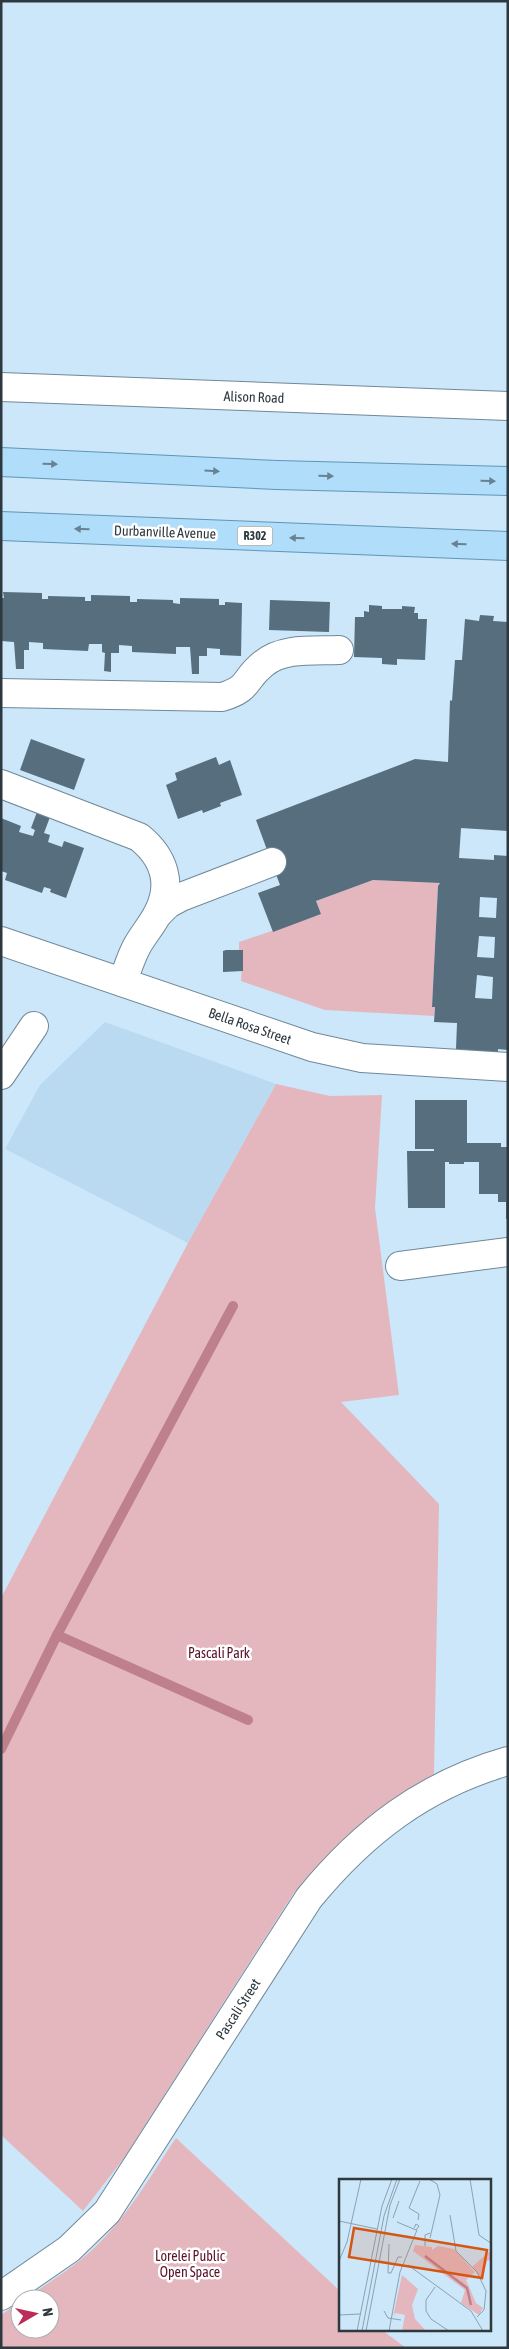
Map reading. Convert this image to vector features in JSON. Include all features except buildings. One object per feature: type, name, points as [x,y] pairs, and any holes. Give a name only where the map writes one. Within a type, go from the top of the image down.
[{"type":"main road","points":[[1,462],[277,475],[508,481]]},
{"type":"main road","name":"Durbanville Avenue","points":[[1,526],[508,546]]},
{"type":"street","name":"Alison Road","points":[[1,387],[508,406]]},
{"type":"street","points":[[1,693],[222,697],[242,689],[264,662],[282,653],[339,650]]},
{"type":"street","points":[[1,784],[139,838],[148,844],[162,864],[166,881],[164,898],[158,914]]},
{"type":"street","points":[[122,982],[136,946],[158,914],[168,904],[181,897],[272,862]]},
{"type":"street","name":"Bella Rosa Street","points":[[1,941],[312,1047],[362,1058],[508,1067]]},
{"type":"street","points":[[1,1075],[34,1026]]},
{"type":"street","points":[[400,1266],[508,1252]]},
{"type":"street","name":"Pascali Street","points":[[1,2296],[69,2249],[107,2212],[309,1898],[335,1867],[364,1839],[396,1814],[428,1794],[462,1777],[508,1761]]},
{"type":"shaded area","points":[[105,1022],[276,1084],[188,1243],[5,1149],[40,1085]]},
{"type":"green space","points":[[373,880],[440,883],[438,886],[432,1007],[435,1007],[434,1016],[325,1010],[241,981],[243,950],[239,950],[239,942],[321,914],[316,901]]},
{"type":"green space","name":"Pascali Park","points":[[276,1084],[330,1096],[382,1095],[375,1208],[399,1395],[341,1402],[439,1504],[434,1774],[374,1813],[341,1841],[309,1874],[293,1894],[124,2158],[83,2211],[1,2135],[1,1598],[188,1243]]},
{"type":"green space","name":"Lorelei Public Open Space","points":[[176,2138],[339,2290],[339,2332],[385,2332],[406,2348],[1,2348],[1,2315],[10,2309],[10,2339],[60,2339],[60,2289],[40,2289],[76,2263],[114,2227],[133,2203]]},
{"type":"waterway","points":[[1,1749],[57,1635],[233,1306]]},
{"type":"waterway","points":[[57,1635],[248,1720]]}]
